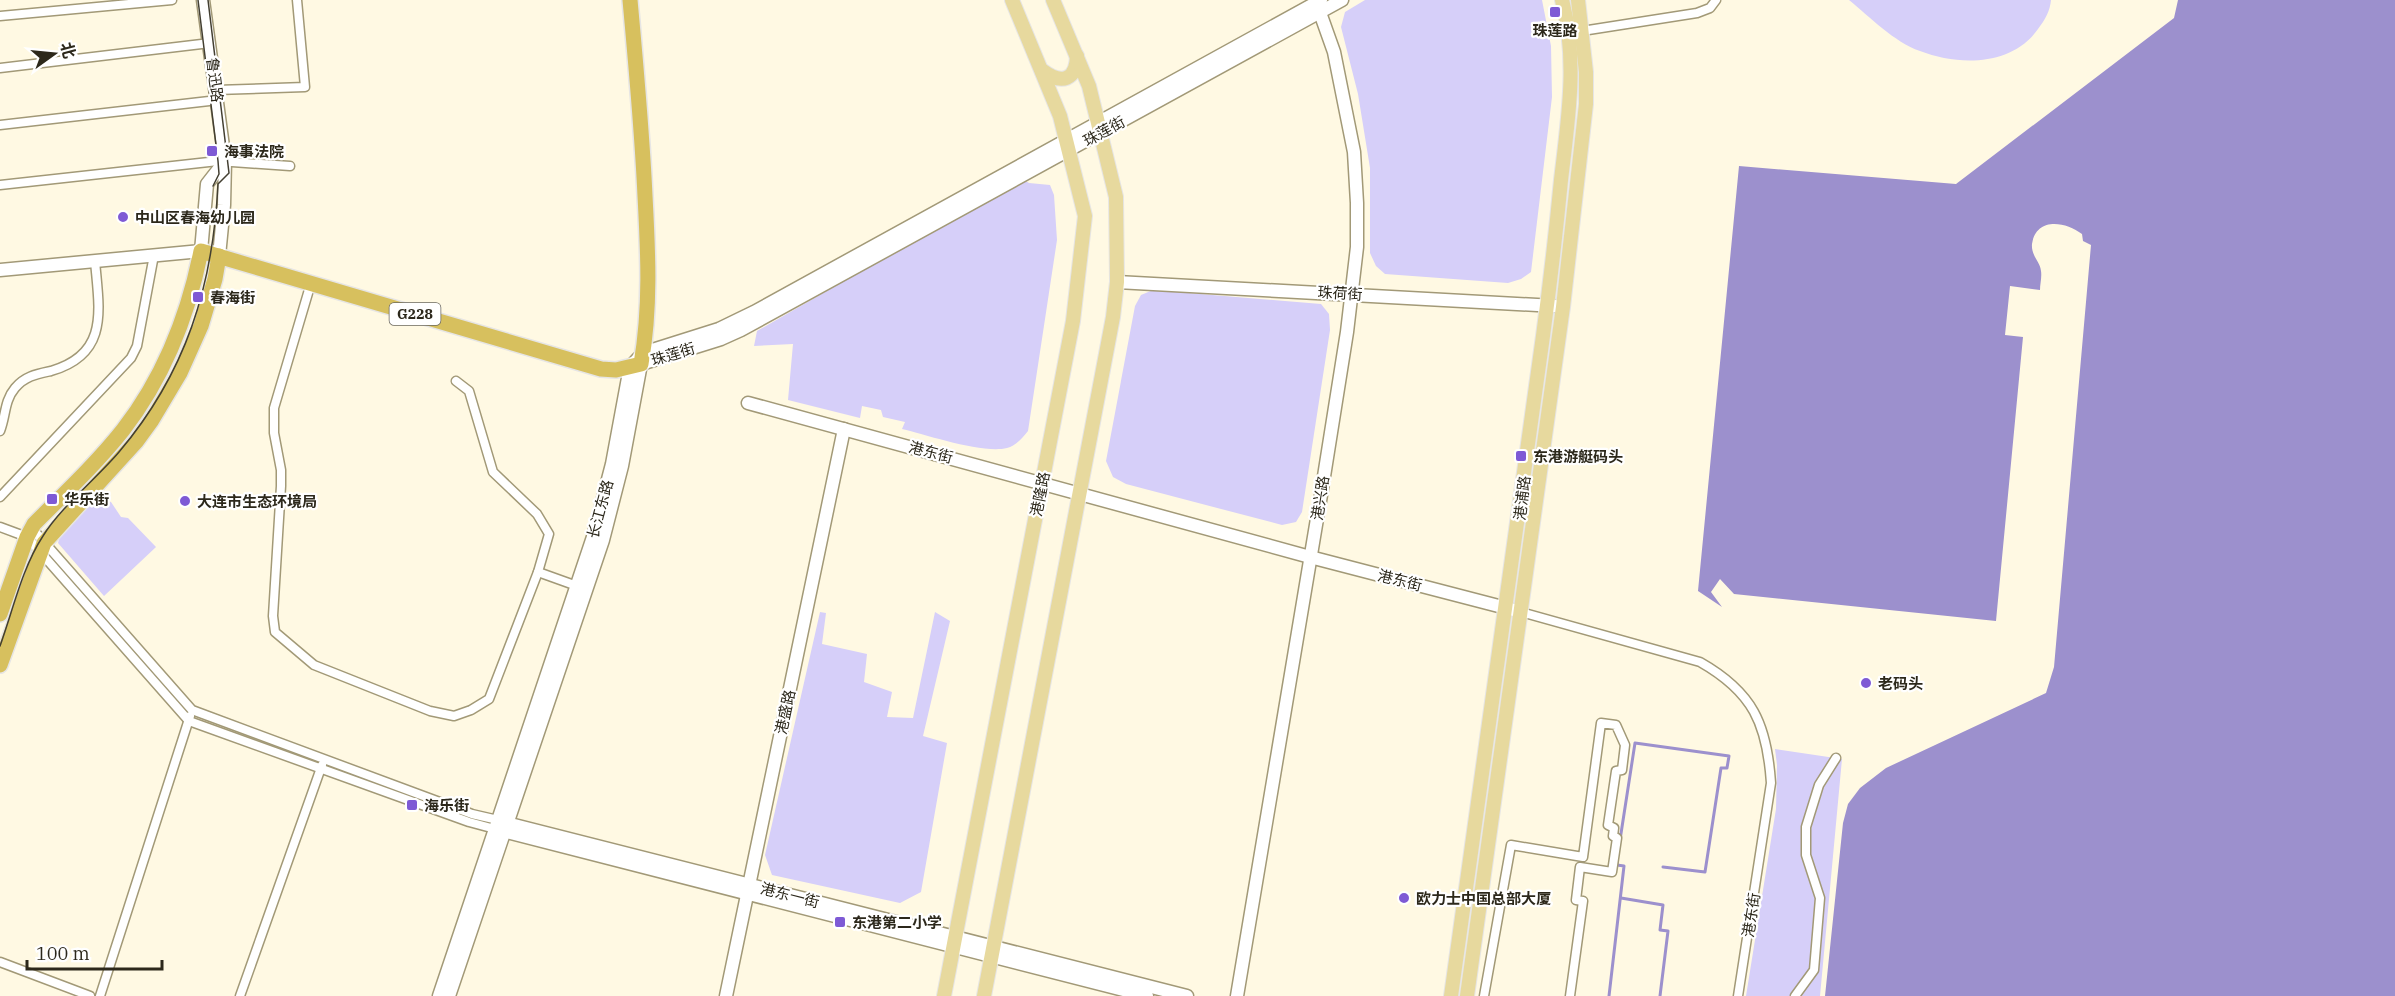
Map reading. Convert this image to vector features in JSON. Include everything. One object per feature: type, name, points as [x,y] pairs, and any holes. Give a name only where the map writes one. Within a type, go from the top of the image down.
[{"type":"highway","name":"长江东路","points":[[621,0],[633,130],[640,272],[638,361]]},
{"type":"highway","name":"长江东路","points":[[630,0],[642,129],[649,271],[647,329],[638,361]]},
{"type":"highway","name":"G228","points":[[201,250],[601,369],[638,361]]},
{"type":"highway","points":[[0,614],[27,537],[34,524],[122,431],[152,387],[184,320],[201,250]]},
{"type":"highway","points":[[0,664],[42,547],[118,464],[167,397],[201,326],[215,279],[219,256]]},
{"type":"main road","name":"鲁迅路","points":[[203,0],[225,161],[224,206],[219,256]]},
{"type":"main road","name":"港隆路","points":[[944,996],[1073,321],[1085,216],[1060,116],[1012,0]]},
{"type":"main road","points":[[984,996],[1113,317],[1117,282],[1116,197],[1089,86],[1053,0]]},
{"type":"main road","name":"珠莲街","points":[[638,361],[722,339],[741,330],[1318,4],[1342,0]]},
{"type":"main road","name":"港浦路","points":[[1451,996],[1507,608],[1547,305],[1570,104],[1572,72],[1570,35],[1562,0]]},
{"type":"main road","name":"港浦路","points":[[1467,996],[1563,307],[1586,104],[1586,72],[1578,0]]},
{"type":"main road","name":"港兴路","points":[[1237,996],[1310,557],[1357,247],[1354,152],[1334,52],[1318,4]]},
{"type":"main road","points":[[1043,71],[1062,80],[1070,77],[1076,68],[1077,56]]},
{"type":"main road","points":[[0,270],[201,250],[207,184],[225,161]]},
{"type":"main road","name":"珠荷街","points":[[1117,282],[1563,307]]},
{"type":"main road","name":"长江东路","points":[[449,996],[603,501],[638,361]]},
{"type":"main road","name":"长江东路","points":[[439,996],[603,540],[622,466],[638,361]]},
{"type":"main road","name":"港东街","points":[[748,403],[1310,557],[1521,612]]},
{"type":"main road","name":"港盛路","points":[[726,996],[844,429]]},
{"type":"main road","name":"港东一街","points":[[501,826],[954,942],[1147,996]]},
{"type":"main road","name":"港东一街","points":[[992,952],[1187,996]]},
{"type":"street","points":[[0,16],[172,0]]},
{"type":"street","points":[[0,125],[217,95],[305,87],[297,0]]},
{"type":"street","points":[[1582,31],[1697,12],[1710,8],[1716,0]]},
{"type":"street","points":[[0,68],[210,43]]},
{"type":"street","points":[[0,185],[225,161],[290,166]]},
{"type":"street","points":[[0,497],[131,358],[137,346],[154,255]]},
{"type":"street","points":[[0,431],[7,401],[22,381],[78,360],[89,348],[100,316],[95,261]]},
{"type":"street","points":[[311,283],[274,408],[274,433],[281,470],[273,616],[275,632],[314,665],[430,711],[454,716],[471,710],[489,699],[538,572],[549,534],[537,514],[493,472],[469,391],[456,381]]},
{"type":"street","points":[[0,527],[27,537],[37,534],[42,547],[189,721],[469,822],[501,826]]},
{"type":"street","points":[[42,547],[192,710],[501,826]]},
{"type":"street","points":[[538,572],[577,586]]},
{"type":"street","name":"港东街","points":[[1521,612],[1700,662],[1721,674],[1740,691],[1758,719],[1769,749],[1771,783],[1738,996]]},
{"type":"street","points":[[100,996],[192,710]]},
{"type":"street","points":[[1484,996],[1511,845],[1583,857],[1601,723],[1616,725],[1624,745],[1622,770],[1616,771],[1608,825],[1614,828],[1613,836],[1617,838],[1612,872],[1580,867],[1576,900],[1583,901],[1570,996]]},
{"type":"street","points":[[1795,996],[1814,970],[1820,898],[1806,855],[1806,827],[1819,785],[1836,758]]},
{"type":"street","points":[[240,996],[324,759]]},
{"type":"street","points":[[0,962],[90,996]]},
{"type":"shaded area","points":[[1365,0],[1542,0],[1551,46],[1552,97],[1531,272],[1521,279],[1508,283],[1385,274],[1376,266],[1370,253],[1370,168],[1358,94],[1341,27],[1345,12]]},
{"type":"shaded area","points":[[1849,0],[2051,0],[2045,19],[2027,41],[2000,56],[1984,60],[1968,60],[1935,56],[1910,47]]},
{"type":"shaded area","points":[[2178,0],[2395,0],[2395,996],[1825,996],[1843,823],[1848,804],[1860,788],[1886,768],[2046,693],[2054,667],[2091,245],[2083,241],[2082,234],[2068,226],[2052,224],[2039,229],[2032,244],[2041,271],[2040,290],[2010,286],[2005,335],[2023,337],[1996,621],[1734,594],[1720,579],[1711,592],[1722,607],[1698,591],[1739,166],[1956,184],[2174,18]]},
{"type":"shaded area","points":[[1022,179],[1029,183],[1050,185],[1054,195],[1057,240],[1028,431],[1019,441],[1007,448],[970,446],[902,429],[905,422],[883,417],[881,410],[862,406],[860,418],[788,400],[793,344],[754,346],[757,331]]},
{"type":"shaded area","points":[[1153,290],[1321,304],[1329,314],[1330,330],[1302,512],[1296,522],[1282,525],[1126,484],[1113,477],[1106,461],[1135,306],[1141,295]]},
{"type":"shaded area","points":[[102,499],[111,502],[121,517],[128,518],[156,547],[104,596],[58,543],[69,523]]},
{"type":"shaded area","points":[[820,612],[826,613],[822,644],[867,654],[864,682],[892,692],[887,717],[913,718],[935,612],[950,621],[923,736],[947,743],[921,892],[900,903],[772,875],[765,855]]},
{"type":"shaded area","points":[[1775,749],[1842,759],[1820,996],[1746,996],[1776,809]]},
{"type":"waterway","points":[[1620,840],[1635,743],[1729,756],[1727,768],[1721,768],[1705,872],[1663,867]]},
{"type":"waterway","points":[[1609,996],[1624,866],[1617,865],[1617,862]]},
{"type":"waterway","points":[[1621,898],[1663,905],[1660,930],[1668,931],[1660,996]]},
{"type":"tram line","points":[[198,0],[218,161],[219,174],[213,186]]},
{"type":"tram line","points":[[0,646],[29,562],[43,536],[59,515],[119,452],[142,422],[162,391],[192,327],[210,258],[218,184],[229,173],[208,0]]},
{"type":"place","name":"珠莲路","points":[[1555,12]]},
{"type":"place","name":"海事法院","points":[[212,151]]},
{"type":"place","name":"中山区春海幼儿园","points":[[123,217]]},
{"type":"place","name":"春海街","points":[[198,297]]},
{"type":"place","name":"东港游艇码头","points":[[1521,456]]},
{"type":"place","name":"华乐街","points":[[52,499]]},
{"type":"place","name":"大连市生态环境局","points":[[185,501]]},
{"type":"place","name":"老码头","points":[[1866,683]]},
{"type":"place","name":"海乐街","points":[[412,805]]},
{"type":"place","name":"欧力士中国总部大厦","points":[[1404,898]]},
{"type":"place","name":"东港第二小学","points":[[840,922]]}]
